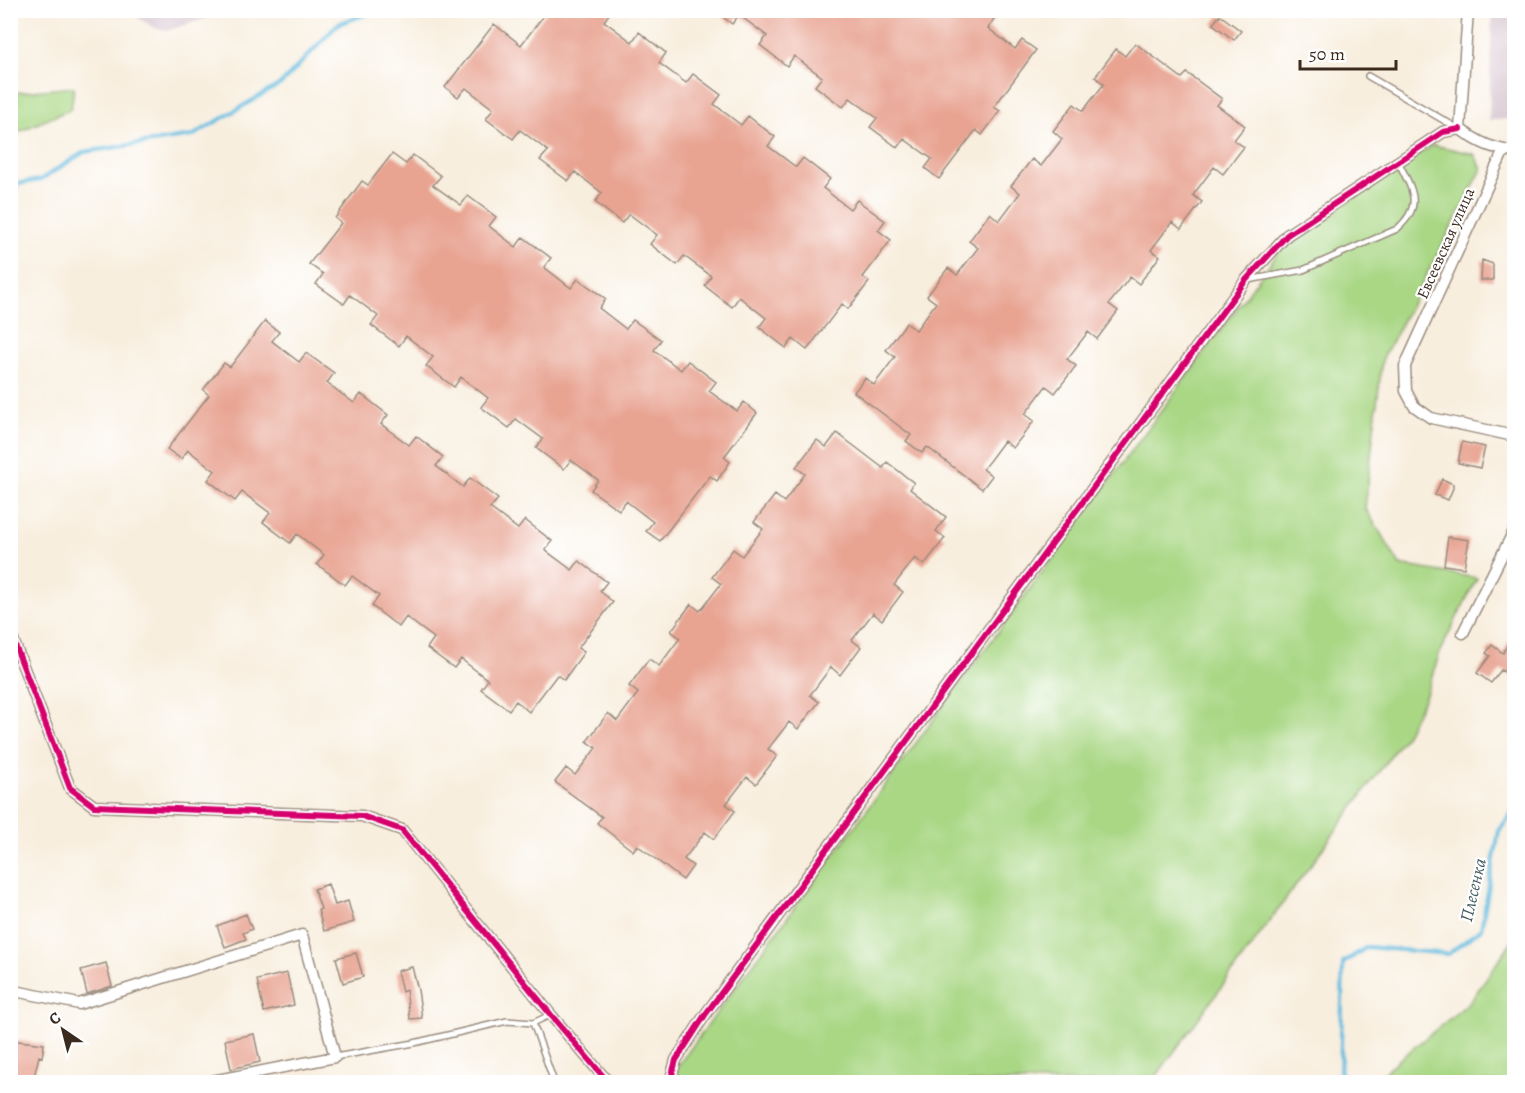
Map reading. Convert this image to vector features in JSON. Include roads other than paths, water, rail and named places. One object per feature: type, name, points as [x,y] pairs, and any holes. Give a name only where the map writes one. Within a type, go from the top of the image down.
[{"type":"street","points":[[670,1083],[676,1060],[705,1015],[1246,280],[1287,235],[1443,132],[1460,129],[1468,10]]},
{"type":"street","name":"Евсеевская улица","points":[[1460,129],[1478,142],[1509,151],[1406,366],[1406,391],[1414,406],[1431,418],[1515,436]]},
{"type":"street","points":[[1463,633],[1515,531]]},
{"type":"street","points":[[10,632],[70,788],[94,806],[362,816],[402,830],[608,1083]]},
{"type":"street","points":[[10,990],[79,1004],[302,935],[335,1057],[207,1083]]},
{"type":"lane","points":[[1368,76],[1460,129]]},
{"type":"lane","points":[[1246,280],[1303,270],[1397,229],[1406,221],[1412,209],[1414,195],[1398,161]]},
{"type":"lane","points":[[335,1057],[414,1043],[507,1021],[533,1023],[551,1015]]},
{"type":"lane","points":[[533,1023],[554,1083]]},
{"type":"waterway","points":[[10,189],[16,184],[40,180],[84,152],[192,136],[282,83],[338,24],[378,10]]},
{"type":"waterway","name":"Плесенка","points":[[1340,1082],[1343,963],[1367,947],[1448,954],[1481,929],[1499,831],[1514,810]]}]
